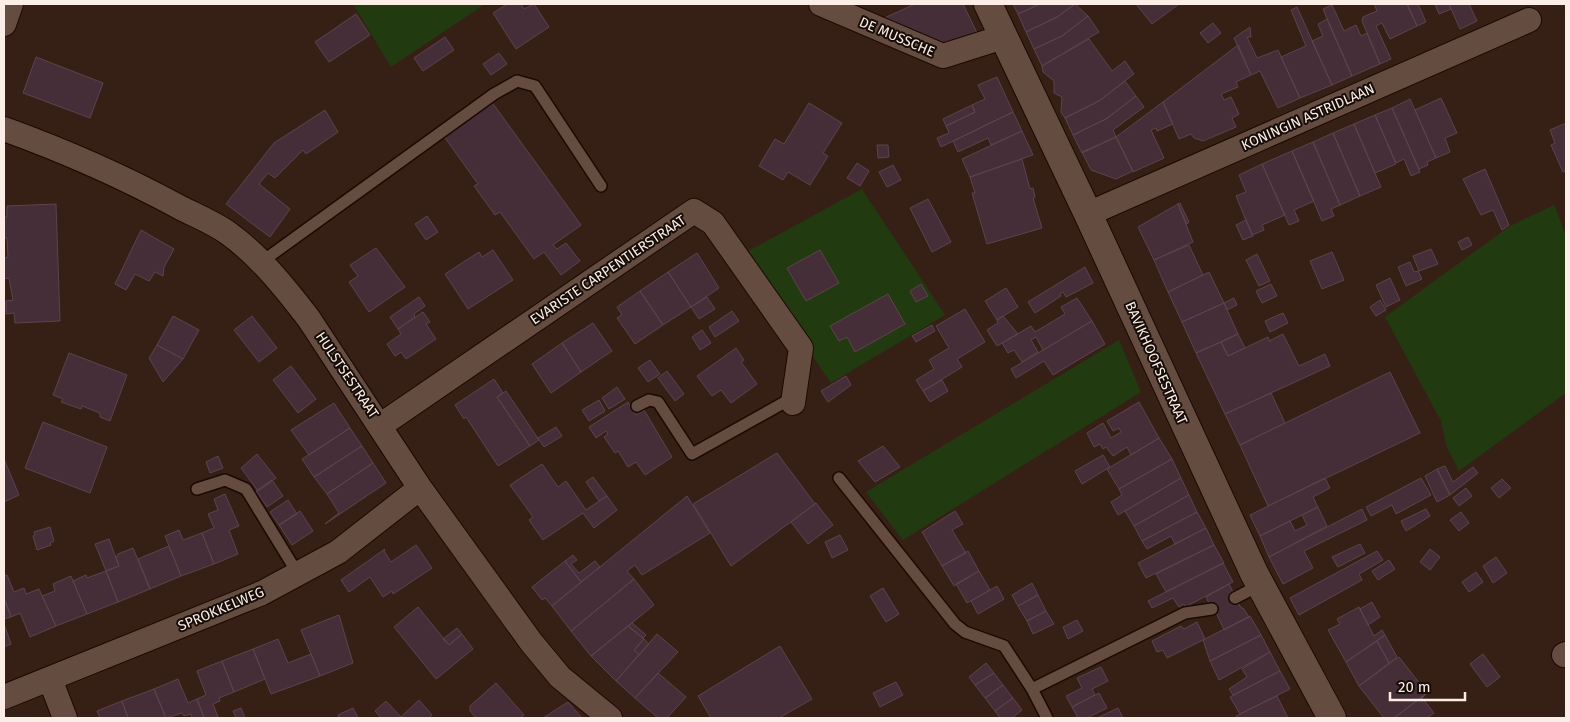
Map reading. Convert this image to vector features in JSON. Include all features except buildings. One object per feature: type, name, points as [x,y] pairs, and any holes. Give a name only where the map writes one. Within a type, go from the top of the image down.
[{"type":"street","points":[[4,24],[11,4]]},
{"type":"street","name":"DE MUSSCHE","points":[[821,4],[943,56],[1003,37]]},
{"type":"street","name":"BAVIKHOOFSESTRAAT","points":[[988,4],[1088,214],[1197,453],[1260,585],[1332,718]]},
{"type":"street","name":"KONINGIN ASTRIDLAAN","points":[[1088,214],[1529,20]]},
{"type":"street","name":"HULSTSESTRAAT","points":[[4,129],[79,159],[148,190],[228,233],[260,263],[289,293],[309,319],[381,425],[420,488],[548,663],[560,676],[610,718]]},
{"type":"street","name":"EVARISTE CARPENTIERSTRAAT","points":[[381,425],[694,211],[713,224],[801,348],[793,400]]},
{"type":"street","name":"SPROKKELWEG","points":[[4,697],[262,593],[338,552],[420,488]]},
{"type":"street","points":[[50,679],[66,718]]},
{"type":"lane","points":[[260,263],[494,94],[517,81],[535,86],[600,186]]},
{"type":"lane","points":[[637,406],[649,400],[658,402],[692,454],[793,400]]},
{"type":"lane","points":[[839,478],[955,624],[965,632],[1004,646],[1032,689],[1047,718]]},
{"type":"lane","points":[[197,489],[225,480],[246,489],[298,574]]},
{"type":"lane","points":[[1235,598],[1260,585]]},
{"type":"lane","points":[[1032,689],[1185,613],[1212,609]]},
{"type":"green space","points":[[353,4],[485,4],[391,67]]},
{"type":"green space","points":[[862,189],[945,315],[831,383],[743,254]]},
{"type":"green space","points":[[1554,205],[1566,235],[1566,393],[1459,471],[1446,445],[1441,421],[1385,317],[1510,226]]},
{"type":"green space","points":[[1119,340],[1141,392],[903,540],[866,492]]}]
